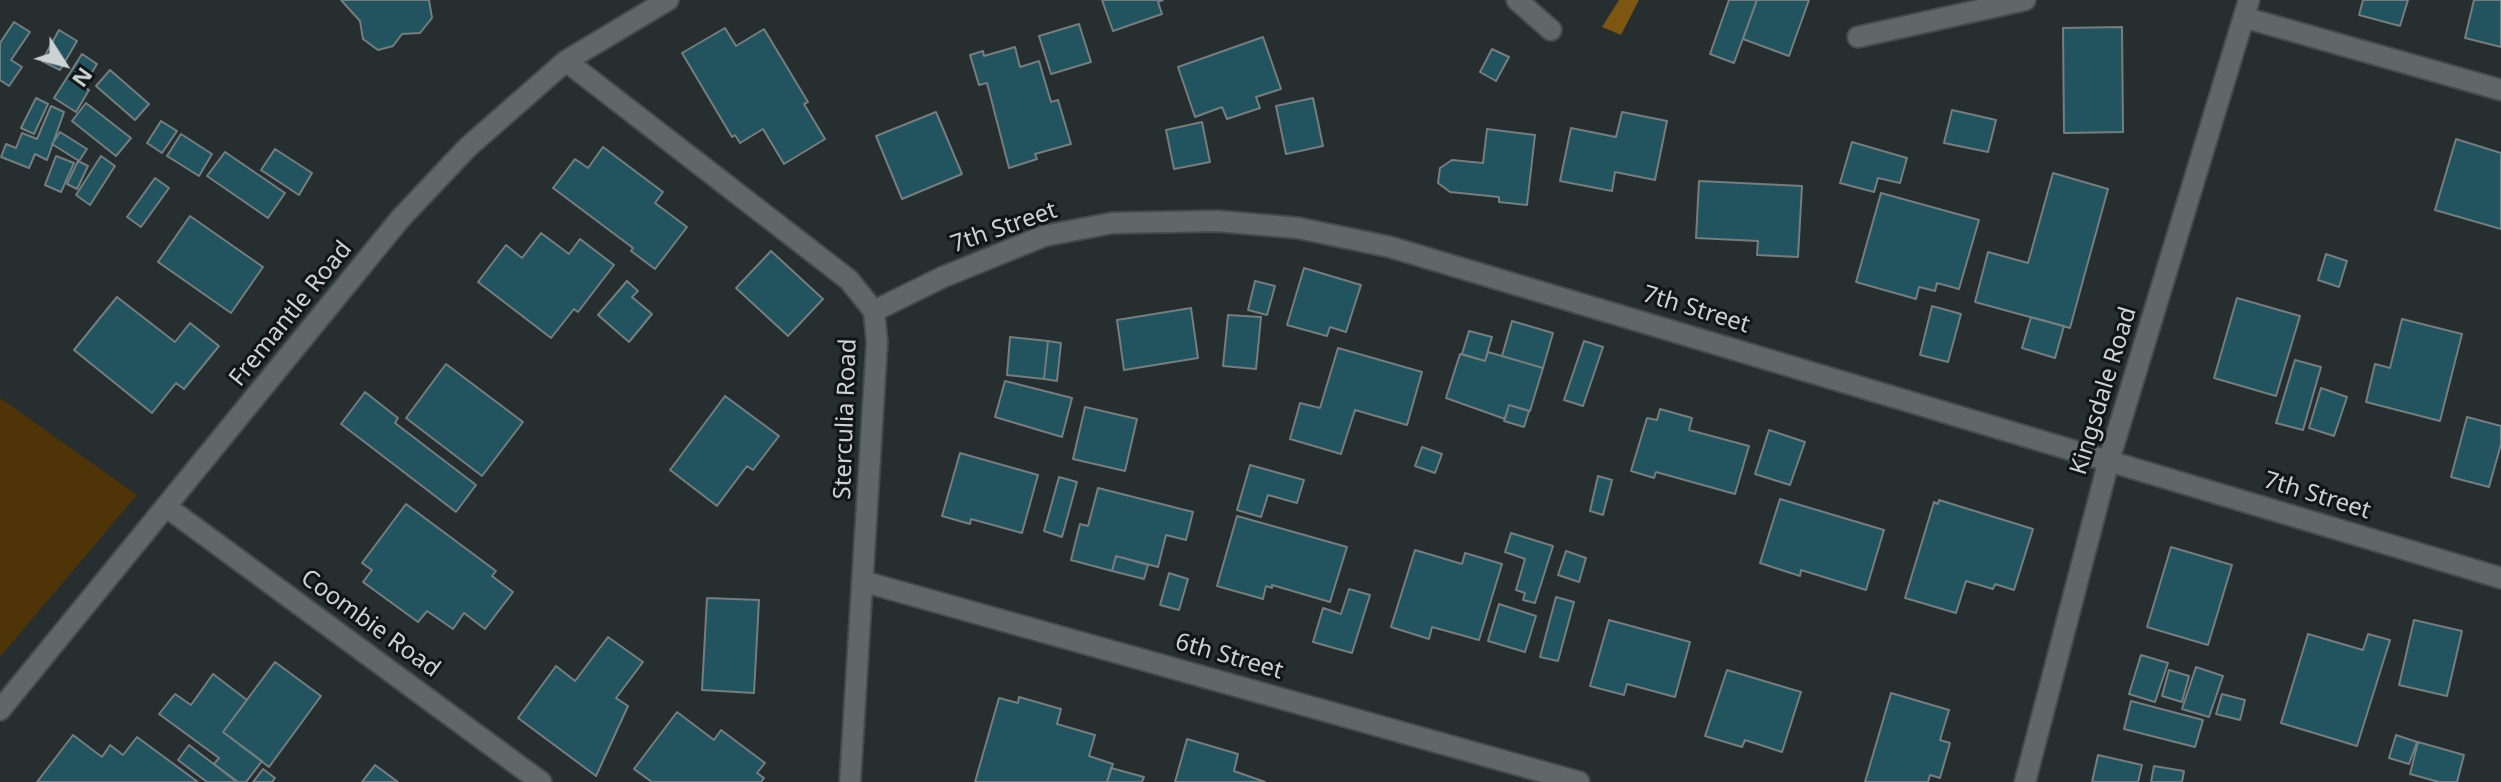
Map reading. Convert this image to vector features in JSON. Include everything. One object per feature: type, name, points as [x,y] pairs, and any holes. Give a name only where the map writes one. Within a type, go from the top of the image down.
[{"type":"street","name":"Fremantle Road","points":[[0,710],[168,508],[400,219],[468,147],[566,61],[646,5],[668,0]]},
{"type":"street","points":[[1517,0],[1551,30]]},
{"type":"street","points":[[1858,37],[2025,0]]},
{"type":"street","points":[[2248,9],[2501,90]]},
{"type":"street","name":"Kingsdale Road","points":[[2025,782],[2109,460],[2248,9]]},
{"type":"street","name":"Sterculia Road","points":[[566,61],[849,280],[874,311],[877,342],[865,582],[850,782]]},
{"type":"street","name":"7th Street","points":[[874,311],[943,277],[1058,234],[1127,223],[1217,221],[1298,228],[1390,247],[2501,578]]},
{"type":"street","name":"Coombie Road","points":[[168,508],[541,782]]},
{"type":"street","name":"6th Street","points":[[865,582],[1579,782]]},
{"type":"shaded area","points":[[1619,0],[1639,0],[1621,35],[1602,27]]},
{"type":"shaded area","points":[[0,398],[137,495],[0,657]]},
{"type":"building","points":[[341,0],[429,0],[432,18],[420,33],[402,34],[393,46],[378,50],[363,39],[360,21]]},
{"type":"building","points":[[1102,0],[1163,0],[1158,2],[1162,14],[1113,31]]},
{"type":"building","points":[[1729,0],[1757,0],[1734,63],[1710,54]]},
{"type":"building","points":[[1757,0],[1809,0],[1789,56],[1743,39]]},
{"type":"building","points":[[2363,0],[2408,0],[2400,26],[2359,15]]},
{"type":"building","points":[[2474,0],[2501,0],[2501,47],[2465,38]]},
{"type":"building","points":[[14,22],[30,32],[11,60],[22,67],[9,86],[0,80],[0,43]]},
{"type":"building","points":[[1079,24],[1091,62],[1051,74],[1039,36]]},
{"type":"building","points":[[2122,27],[2123,132],[2064,133],[2063,28]]},
{"type":"building","points":[[725,28],[736,46],[764,29],[808,102],[804,104],[825,139],[784,164],[763,129],[740,143],[735,135],[732,137],[682,53]]},
{"type":"building","points":[[59,30],[77,41],[60,70],[42,61]]},
{"type":"building","points":[[1263,37],[1281,89],[1256,97],[1260,108],[1227,119],[1222,107],[1195,117],[1178,67]]},
{"type":"building","points":[[1015,47],[1020,67],[1039,61],[1051,102],[1058,100],[1071,144],[1035,154],[1037,159],[1009,168],[987,83],[979,85],[970,55],[983,51],[984,56]]},
{"type":"building","points":[[1492,49],[1509,57],[1496,81],[1480,72]]},
{"type":"building","points":[[82,54],[97,64],[83,87],[89,90],[76,112],[54,98]]},
{"type":"building","points":[[110,70],[149,104],[135,120],[96,86]]},
{"type":"building","points":[[36,98],[48,104],[34,134],[21,128]]},
{"type":"building","points":[[1313,98],[1323,146],[1286,154],[1276,106]]},
{"type":"building","points":[[86,103],[131,138],[116,156],[72,121]]},
{"type":"building","points":[[51,106],[64,112],[47,160],[35,154],[29,168],[1,157],[6,144],[16,148],[22,133],[37,139]]},
{"type":"building","points":[[1952,110],[1996,120],[1988,152],[1944,143]]},
{"type":"building","points":[[936,112],[962,174],[902,199],[876,136]]},
{"type":"building","points":[[1622,112],[1667,121],[1655,180],[1615,172],[1612,191],[1560,181],[1571,128],[1616,137]]},
{"type":"building","points":[[161,121],[177,131],[162,153],[147,143]]},
{"type":"building","points":[[1202,122],[1210,162],[1174,169],[1166,130]]},
{"type":"building","points":[[1487,129],[1535,135],[1527,205],[1499,202],[1499,197],[1450,192],[1438,183],[1440,168],[1452,160],[1483,163]]},
{"type":"building","points":[[60,132],[87,149],[79,161],[52,144]]},
{"type":"building","points":[[181,134],[212,154],[199,176],[167,156]]},
{"type":"building","points":[[2456,139],[2501,153],[2501,229],[2435,210]]},
{"type":"building","points":[[1852,142],[1907,158],[1900,183],[1878,178],[1874,192],[1840,183]]},
{"type":"building","points":[[603,147],[663,192],[655,203],[687,227],[655,269],[631,251],[633,248],[553,188],[575,159],[588,168]]},
{"type":"building","points":[[275,149],[312,173],[299,195],[261,170]]},
{"type":"building","points":[[225,152],[285,193],[268,218],[207,176]]},
{"type":"building","points":[[56,156],[74,163],[61,192],[45,185]]},
{"type":"building","points":[[101,156],[115,166],[90,205],[76,195]]},
{"type":"building","points":[[78,161],[88,166],[77,189],[67,184]]},
{"type":"building","points":[[2053,173],[2108,189],[2070,328],[1975,302],[1988,252],[2028,263]]},
{"type":"building","points":[[155,178],[169,188],[141,227],[127,217]]},
{"type":"building","points":[[1699,181],[1802,186],[1798,257],[1757,255],[1758,241],[1696,238]]},
{"type":"building","points":[[1881,193],[1979,220],[1959,289],[1937,283],[1935,291],[1919,287],[1916,299],[1856,282]]},
{"type":"building","points":[[190,216],[263,267],[231,313],[158,262]]},
{"type":"building","points":[[541,233],[569,254],[580,239],[614,265],[578,312],[574,309],[551,338],[478,282],[506,245],[522,258]]},
{"type":"building","points":[[771,251],[823,299],[788,336],[736,288]]},
{"type":"building","points":[[2326,254],[2347,261],[2339,287],[2318,280]]},
{"type":"building","points":[[1304,268],[1361,285],[1346,332],[1330,327],[1327,336],[1287,325]]},
{"type":"building","points":[[627,281],[638,291],[632,297],[652,314],[629,342],[598,315]]},
{"type":"building","points":[[1255,281],[1275,286],[1267,315],[1248,310]]},
{"type":"building","points":[[117,297],[175,342],[190,323],[219,346],[184,389],[176,383],[152,413],[74,350]]},
{"type":"building","points":[[2237,298],[2300,316],[2276,396],[2214,378]]},
{"type":"building","points":[[1932,306],[1961,314],[1948,362],[1920,355]]},
{"type":"building","points":[[1191,308],[1198,358],[1124,370],[1117,320]]},
{"type":"building","points":[[1228,315],[1261,317],[1256,369],[1223,366]]},
{"type":"building","points":[[2031,317],[2064,326],[2055,358],[2022,348]]},
{"type":"building","points":[[2402,319],[2462,334],[2440,421],[2366,402],[2375,364],[2390,368]]},
{"type":"building","points":[[1512,321],[1553,333],[1543,368],[1502,356]]},
{"type":"building","points":[[1469,331],[1492,337],[1485,361],[1462,354]]},
{"type":"building","points":[[1010,337],[1048,341],[1044,379],[1007,375]]},
{"type":"building","points":[[1048,341],[1061,343],[1057,381],[1044,379]]},
{"type":"building","points":[[1584,341],[1603,347],[1583,406],[1564,400]]},
{"type":"building","points":[[1338,348],[1422,372],[1407,425],[1355,410],[1341,454],[1290,439],[1300,403],[1320,408]]},
{"type":"building","points":[[1488,352],[1543,368],[1530,411],[1509,405],[1505,419],[1446,398],[1460,354],[1485,361]]},
{"type":"building","points":[[2295,360],[2321,367],[2303,430],[2276,423]]},
{"type":"building","points":[[446,364],[523,422],[482,476],[406,418]]},
{"type":"building","points":[[1005,381],[1072,398],[1062,437],[995,417]]},
{"type":"building","points":[[2321,388],[2347,397],[2334,436],[2309,428]]},
{"type":"building","points":[[365,392],[398,418],[395,423],[476,485],[456,512],[341,424]]},
{"type":"building","points":[[725,396],[779,436],[753,470],[747,466],[717,506],[670,470]]},
{"type":"building","points":[[1509,405],[1529,411],[1524,427],[1504,421]]},
{"type":"building","points":[[1085,407],[1137,419],[1125,471],[1073,459]]},
{"type":"building","points":[[1660,409],[1692,418],[1689,430],[1749,446],[1735,494],[1656,472],[1654,478],[1631,471],[1647,418],[1657,420]]},
{"type":"building","points":[[2467,417],[2501,426],[2501,444],[2489,487],[2451,477]]},
{"type":"building","points":[[1769,430],[1805,442],[1790,485],[1755,474]]},
{"type":"building","points":[[1422,447],[1442,454],[1435,473],[1415,466]]},
{"type":"building","points":[[960,453],[1038,475],[1022,533],[971,519],[970,524],[942,516]]},
{"type":"building","points":[[1250,465],[1304,480],[1297,503],[1268,495],[1261,517],[1237,510]]},
{"type":"building","points":[[1598,476],[1612,480],[1603,515],[1590,511]]},
{"type":"building","points":[[1059,477],[1077,482],[1062,537],[1044,531]]},
{"type":"building","points":[[1098,488],[1193,512],[1186,540],[1166,535],[1158,567],[1116,556],[1112,571],[1071,560],[1080,524],[1088,526]]},
{"type":"building","points":[[1780,499],[1884,530],[1866,590],[1801,570],[1800,576],[1760,563]]},
{"type":"building","points":[[1939,500],[2033,529],[2014,590],[1995,584],[1993,589],[1966,581],[1956,613],[1905,598],[1934,502],[1938,504]]},
{"type":"building","points":[[406,504],[496,571],[492,576],[513,592],[485,629],[464,613],[453,629],[427,611],[418,622],[363,582],[372,570],[362,563]]},
{"type":"building","points":[[1237,516],[1347,547],[1330,602],[1272,585],[1272,588],[1266,586],[1263,599],[1217,586]]},
{"type":"building","points":[[1511,533],[1553,546],[1535,603],[1523,600],[1525,593],[1516,590],[1525,559],[1505,552]]},
{"type":"building","points":[[2171,547],[2232,565],[2208,645],[2147,627]]},
{"type":"building","points":[[1415,550],[1462,564],[1465,553],[1502,564],[1479,640],[1432,627],[1429,639],[1391,627]]},
{"type":"building","points":[[1566,551],[1586,558],[1579,582],[1558,575]]},
{"type":"building","points":[[1116,556],[1148,565],[1144,579],[1112,571]]},
{"type":"building","points":[[1169,573],[1188,579],[1179,610],[1160,605]]},
{"type":"building","points":[[1349,589],[1370,595],[1352,653],[1313,642],[1323,608],[1341,614]]},
{"type":"building","points":[[1556,597],[1574,602],[1558,661],[1540,657]]},
{"type":"building","points":[[707,598],[759,600],[754,693],[702,690]]},
{"type":"building","points":[[1499,604],[1536,616],[1525,652],[1488,641]]},
{"type":"building","points":[[1609,620],[1690,642],[1675,697],[1627,684],[1624,695],[1590,686]]},
{"type":"building","points":[[2414,620],[2462,631],[2447,696],[2399,685]]},
{"type":"building","points":[[2308,634],[2363,650],[2368,634],[2390,640],[2357,746],[2281,723]]},
{"type":"building","points":[[608,637],[643,662],[616,698],[628,706],[596,776],[518,718],[556,666],[575,681]]},
{"type":"building","points":[[2141,655],[2168,663],[2155,702],[2129,694]]},
{"type":"building","points":[[275,662],[321,696],[269,767],[223,732]]},
{"type":"building","points":[[2196,667],[2223,676],[2209,717],[2182,709]]},
{"type":"building","points":[[1727,670],[1801,692],[1782,752],[1745,740],[1742,747],[1705,736]]},
{"type":"building","points":[[2169,670],[2189,676],[2182,702],[2162,696]]},
{"type":"building","points":[[213,674],[247,700],[223,732],[262,761],[246,782],[238,782],[214,764],[219,758],[159,714],[175,694],[191,705]]},
{"type":"building","points":[[1891,693],[1949,710],[1940,740],[1950,743],[1940,778],[1930,775],[1928,782],[1865,782]]},
{"type":"building","points":[[2222,694],[2245,700],[2240,720],[2216,714]]},
{"type":"building","points":[[1019,697],[1061,709],[1057,724],[1095,735],[1089,756],[1113,764],[1107,782],[975,782],[999,698],[1018,703]]},
{"type":"building","points":[[2131,701],[2203,720],[2195,747],[2124,729]]},
{"type":"building","points":[[677,712],[714,740],[721,730],[765,763],[757,773],[764,778],[761,782],[652,782],[634,769]]},
{"type":"building","points":[[73,735],[102,757],[110,745],[123,755],[137,737],[198,782],[37,782]]},
{"type":"building","points":[[2396,735],[2417,742],[2409,764],[2389,758]]},
{"type":"building","points":[[1187,739],[1238,754],[1234,771],[1265,782],[1175,782]]},
{"type":"building","points":[[2418,742],[2464,755],[2457,782],[2439,782],[2410,774]]},
{"type":"building","points":[[189,745],[237,782],[207,782],[178,760]]},
{"type":"building","points":[[2098,755],[2142,765],[2138,782],[2092,782]]},
{"type":"building","points":[[375,765],[398,782],[362,782]]},
{"type":"building","points":[[2154,766],[2184,771],[2182,782],[2151,782]]},
{"type":"building","points":[[1111,768],[1144,777],[1142,782],[1107,782]]},
{"type":"building","points":[[263,769],[275,778],[272,782],[253,782]]}]
